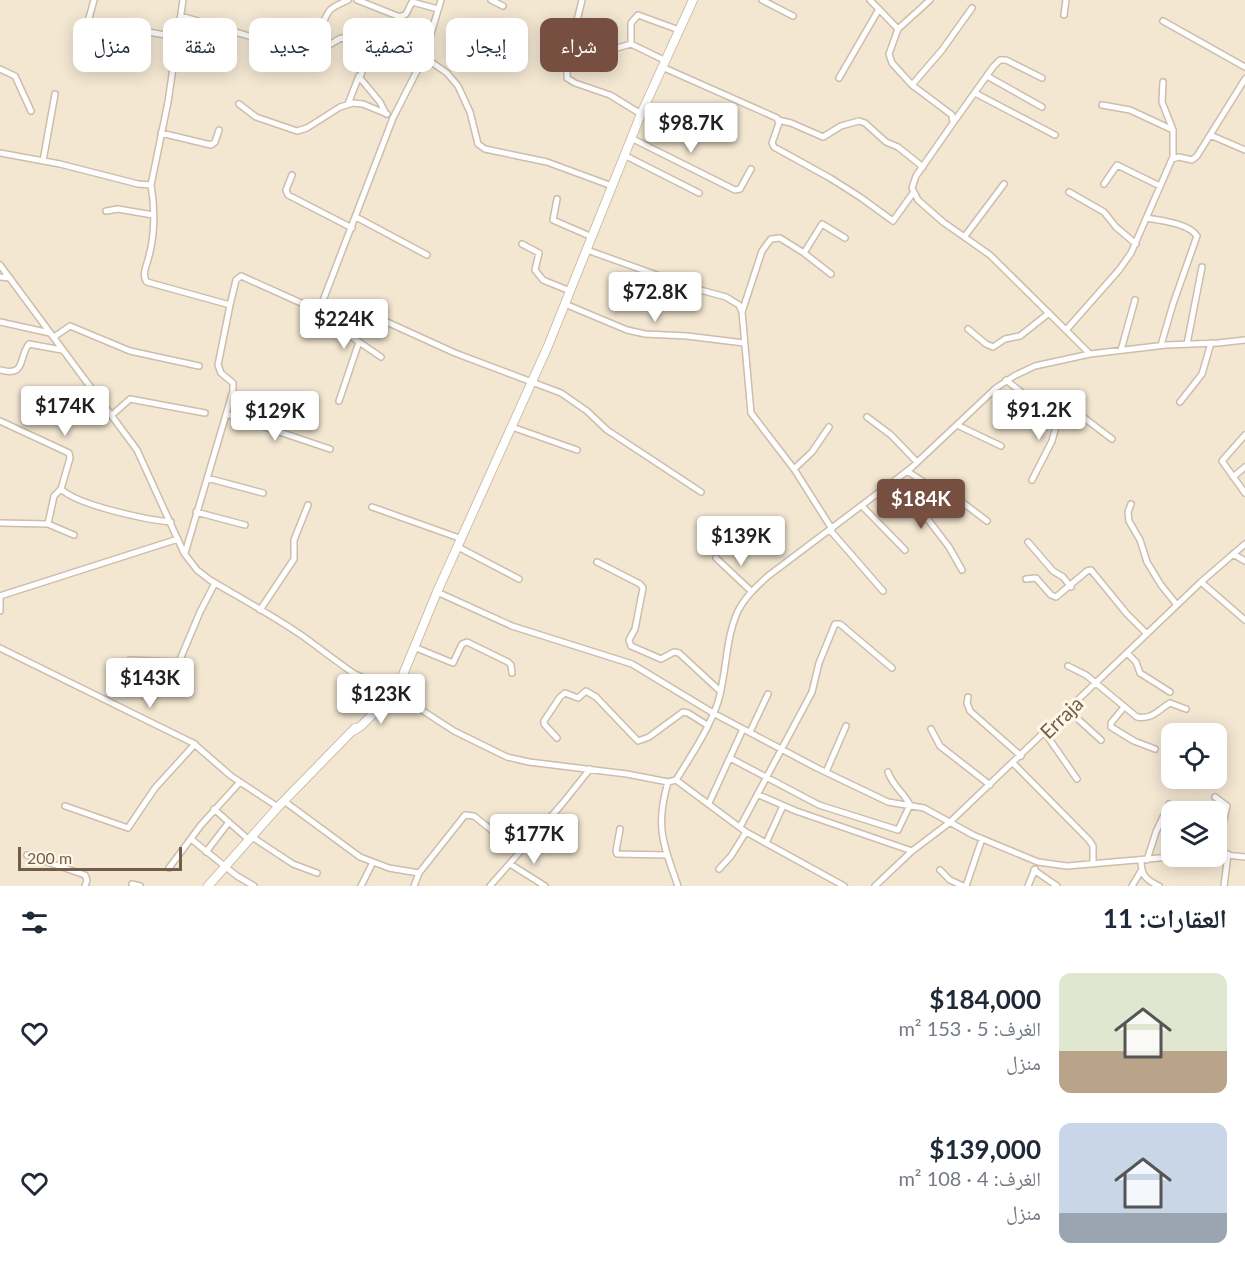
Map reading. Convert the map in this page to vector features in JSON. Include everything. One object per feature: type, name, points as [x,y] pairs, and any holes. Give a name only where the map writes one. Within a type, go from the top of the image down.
[{"type":"main road","points":[[208,886],[281,804],[353,731],[361,726],[392,690],[512,427],[565,304],[641,114],[693,0]]},
{"type":"main road","points":[[379,705],[375,685],[386,684],[402,700]]},
{"type":"main road","points":[[379,705],[402,700]]},
{"type":"street","points":[[94,0],[89,18],[93,23],[163,35]]},
{"type":"street","points":[[183,0],[181,16],[249,36]]},
{"type":"street","points":[[348,0],[329,11],[325,23],[319,29],[317,38],[329,45],[341,38],[367,45],[369,49],[348,105]]},
{"type":"street","points":[[357,0],[400,17],[406,15],[411,2],[438,9]]},
{"type":"street","points":[[434,23],[441,0]]},
{"type":"street","points":[[491,0],[503,6]]},
{"type":"street","points":[[582,0],[567,62],[567,78],[610,95],[641,114]]},
{"type":"street","points":[[762,0],[793,16]]},
{"type":"street","points":[[870,0],[898,29]]},
{"type":"street","points":[[930,0],[898,29],[889,54],[890,60],[912,85],[950,112],[953,123]]},
{"type":"street","points":[[1064,15],[1066,0]]},
{"type":"street","points":[[839,78],[879,9]]},
{"type":"street","points":[[912,85],[942,50],[972,9]]},
{"type":"street","points":[[631,44],[632,23],[638,15],[679,30]]},
{"type":"street","points":[[1163,21],[1245,67]]},
{"type":"street","points":[[618,48],[631,44],[663,64],[778,120],[823,137],[841,126],[859,121],[866,123],[886,142],[898,147],[923,167]]},
{"type":"street","points":[[1042,78],[1003,60],[997,62],[912,184],[913,193],[943,222],[990,255],[1090,354]]},
{"type":"street","points":[[434,64],[447,73],[458,86],[470,112],[478,144],[481,147],[548,162],[612,186]]},
{"type":"street","points":[[0,69],[15,76],[30,111]]},
{"type":"street","points":[[172,72],[151,185],[153,215],[151,248],[143,275],[145,281],[151,285],[230,305]]},
{"type":"street","points":[[319,311],[393,118],[416,72]]},
{"type":"street","points":[[359,76],[380,102],[386,114]]},
{"type":"street","points":[[987,76],[1042,107]]},
{"type":"street","points":[[1173,158],[1195,159],[1245,79]]},
{"type":"street","points":[[1066,329],[1119,270],[1136,244],[1173,158],[1173,130],[1162,102],[1163,82]]},
{"type":"street","points":[[975,93],[1055,135]]},
{"type":"street","points":[[43,161],[54,94]]},
{"type":"street","points":[[239,104],[256,117],[297,131],[307,128],[340,107],[358,102],[393,118]]},
{"type":"street","points":[[1102,105],[1130,110],[1173,130]]},
{"type":"street","points":[[778,120],[772,142],[774,147],[855,193],[890,220],[895,220],[913,193]]},
{"type":"street","points":[[161,133],[211,145],[215,142],[219,130]]},
{"type":"street","points":[[1209,135],[1245,150]]},
{"type":"street","points":[[631,138],[735,190],[740,189],[751,169]]},
{"type":"street","points":[[0,153],[151,185]]},
{"type":"street","points":[[624,155],[699,193]]},
{"type":"street","points":[[1104,184],[1115,167],[1119,165],[1160,186]]},
{"type":"street","points":[[292,175],[286,190],[288,195],[352,228]]},
{"type":"street","points":[[965,236],[1004,184]]},
{"type":"street","points":[[1069,192],[1104,212],[1121,232],[1136,244]]},
{"type":"street","points":[[557,199],[553,220],[591,237]]},
{"type":"street","points":[[105,211],[118,209],[153,215]]},
{"type":"street","points":[[356,217],[427,255]]},
{"type":"street","points":[[1146,219],[1174,224],[1194,232],[1197,236],[1161,345]]},
{"type":"street","points":[[804,253],[822,224],[845,238]]},
{"type":"street","points":[[742,312],[762,251],[771,239],[780,238],[831,274]]},
{"type":"street","points":[[522,244],[539,253],[535,270],[541,278],[570,291]]},
{"type":"street","points":[[586,250],[693,288],[726,297],[739,305],[742,312],[751,413],[794,469],[831,529],[883,591]]},
{"type":"street","points":[[0,265],[143,459],[184,553],[197,570],[302,636],[357,675],[375,685],[392,690],[402,700],[462,735],[507,757],[668,782],[676,780],[714,713],[733,624],[751,591],[907,471],[1006,380],[1035,366],[1090,354],[1161,345],[1211,344],[1245,340]]},
{"type":"street","points":[[1186,344],[1202,267]]},
{"type":"street","points":[[184,553],[233,391],[233,383],[221,373],[218,364],[236,280],[241,276],[319,311],[327,320],[381,357]]},
{"type":"street","points":[[0,277],[10,278]]},
{"type":"street","points":[[1121,351],[1135,300]]},
{"type":"street","points":[[565,304],[627,330],[645,334],[687,336],[744,343]]},
{"type":"street","points":[[356,308],[455,352],[532,380],[566,396],[607,430],[701,492]]},
{"type":"street","points":[[968,329],[993,347],[1005,339],[1020,336],[1049,313]]},
{"type":"street","points":[[0,322],[52,335],[70,326],[105,338],[130,351],[199,366]]},
{"type":"street","points":[[339,401],[359,342]]},
{"type":"street","points":[[0,370],[8,372],[19,369],[29,344],[62,350]]},
{"type":"street","points":[[1180,402],[1202,374],[1211,344]]},
{"type":"street","points":[[1006,380],[1035,404],[1042,407],[1071,408],[1112,439]]},
{"type":"street","points":[[112,415],[130,399],[205,413]]},
{"type":"street","points":[[1032,480],[1052,441],[1061,408]]},
{"type":"street","points":[[226,414],[330,449]]},
{"type":"street","points":[[867,417],[891,435],[917,462]]},
{"type":"street","points":[[0,421],[69,453],[70,458],[61,489],[54,496],[48,524]]},
{"type":"street","points":[[957,425],[1001,446]]},
{"type":"street","points":[[512,427],[577,450]]},
{"type":"street","points":[[794,469],[812,452],[829,427]]},
{"type":"street","points":[[1245,435],[1222,461],[1245,493]]},
{"type":"street","points":[[1233,477],[1245,467]]},
{"type":"street","points":[[907,471],[933,488],[950,493],[987,521]]},
{"type":"street","points":[[207,478],[264,493]]},
{"type":"street","points":[[897,479],[944,541],[962,570]]},
{"type":"street","points":[[61,489],[75,498],[159,521],[171,522]]},
{"type":"street","points":[[1131,504],[1128,512],[1130,521],[1140,540],[1147,562],[1177,605]]},
{"type":"street","points":[[260,610],[294,559],[294,540],[308,505]]},
{"type":"street","points":[[862,506],[905,550]]},
{"type":"street","points":[[372,507],[460,543],[519,579]]},
{"type":"street","points":[[196,512],[245,525]]},
{"type":"street","points":[[0,523],[48,524],[74,535]]},
{"type":"street","points":[[0,611],[0,597],[178,539]]},
{"type":"street","points":[[1028,542],[1053,571],[1071,586]]},
{"type":"street","name":"Erraja","points":[[874,886],[912,851],[949,823],[1201,582],[1245,544]]},
{"type":"street","points":[[1233,554],[1245,561]]},
{"type":"street","points":[[717,558],[751,591]]},
{"type":"street","points":[[597,562],[640,584],[643,588],[634,629],[629,640],[631,646],[661,659],[674,652],[679,653],[720,691]]},
{"type":"street","points":[[1026,579],[1036,578],[1054,597],[1091,570],[1127,614],[1147,634]]},
{"type":"street","points":[[1201,582],[1245,620]]},
{"type":"street","points":[[130,660],[179,662],[215,583]]},
{"type":"street","points":[[437,592],[512,626],[632,664],[714,713],[826,772],[888,802],[924,808],[982,839],[1038,862],[1067,866],[1161,859]]},
{"type":"street","points":[[740,827],[812,692],[819,663],[836,624],[840,624],[892,668]]},
{"type":"street","points":[[414,646],[453,663],[462,644],[467,642],[508,662],[512,673]]},
{"type":"street","points":[[0,648],[195,744],[218,767],[281,804],[360,857],[419,873]]},
{"type":"street","points":[[1127,653],[1136,662],[1140,673],[1170,692]]},
{"type":"street","points":[[1068,666],[1086,675],[1124,707],[1141,718],[1157,714],[1170,703],[1186,710]]},
{"type":"street","points":[[557,738],[544,724],[544,720],[565,693],[578,698],[589,692],[638,741],[649,737],[683,712],[707,725]]},
{"type":"street","points":[[750,732],[768,694]]},
{"type":"street","points":[[968,697],[967,703],[970,711],[1021,756]]},
{"type":"street","points":[[1124,707],[1111,723],[1111,727],[1134,741],[1155,749]]},
{"type":"street","points":[[1068,710],[1101,740]]},
{"type":"street","points":[[826,772],[846,726]]},
{"type":"street","points":[[709,803],[744,729]]},
{"type":"street","points":[[931,729],[940,746],[990,785]]},
{"type":"street","points":[[1045,733],[1077,780]]},
{"type":"street","points":[[65,806],[128,828],[155,788],[195,744]]},
{"type":"street","points":[[730,758],[819,804],[896,830],[899,829],[910,805]]},
{"type":"street","points":[[1013,763],[1089,840],[1093,846],[1093,864]]},
{"type":"street","points":[[494,885],[590,769]]},
{"type":"street","points":[[888,772],[890,779],[902,791],[910,805]]},
{"type":"street","points":[[676,780],[746,832],[844,886]]},
{"type":"street","points":[[169,868],[214,809],[240,782]]},
{"type":"street","points":[[668,782],[660,816],[667,855],[678,886]]},
{"type":"street","points":[[759,795],[813,817],[912,851]]},
{"type":"street","points":[[1215,797],[1227,806],[1216,854],[1245,857]]},
{"type":"street","points":[[813,817],[819,804]]},
{"type":"street","points":[[766,843],[783,806]]},
{"type":"street","points":[[214,809],[250,838],[298,866],[317,873]]},
{"type":"street","points":[[414,886],[419,873],[465,815],[474,816],[519,852]]},
{"type":"street","points":[[1132,886],[1141,871],[1161,821]]},
{"type":"street","points":[[206,852],[229,822]]},
{"type":"street","points":[[620,830],[617,854],[667,855]]},
{"type":"street","points":[[719,869],[731,856],[746,832]]},
{"type":"street","points":[[191,839],[225,867],[254,886]]},
{"type":"street","points":[[940,870],[950,880],[964,886],[982,839]]},
{"type":"street","points":[[27,855],[85,875],[87,880],[85,886]]},
{"type":"street","points":[[1224,886],[1228,855]]},
{"type":"street","points":[[361,886],[373,862]]},
{"type":"street","points":[[1028,886],[1038,862]]},
{"type":"street","points":[[510,864],[545,886]]},
{"type":"street","points":[[1034,870],[1057,886]]},
{"type":"street","points":[[1141,871],[1148,881],[1159,886]]},
{"type":"street","points":[[132,884],[140,886]]},
{"type":"shaded area","points":[[0,0],[1245,0],[1245,886],[0,886]]}]
